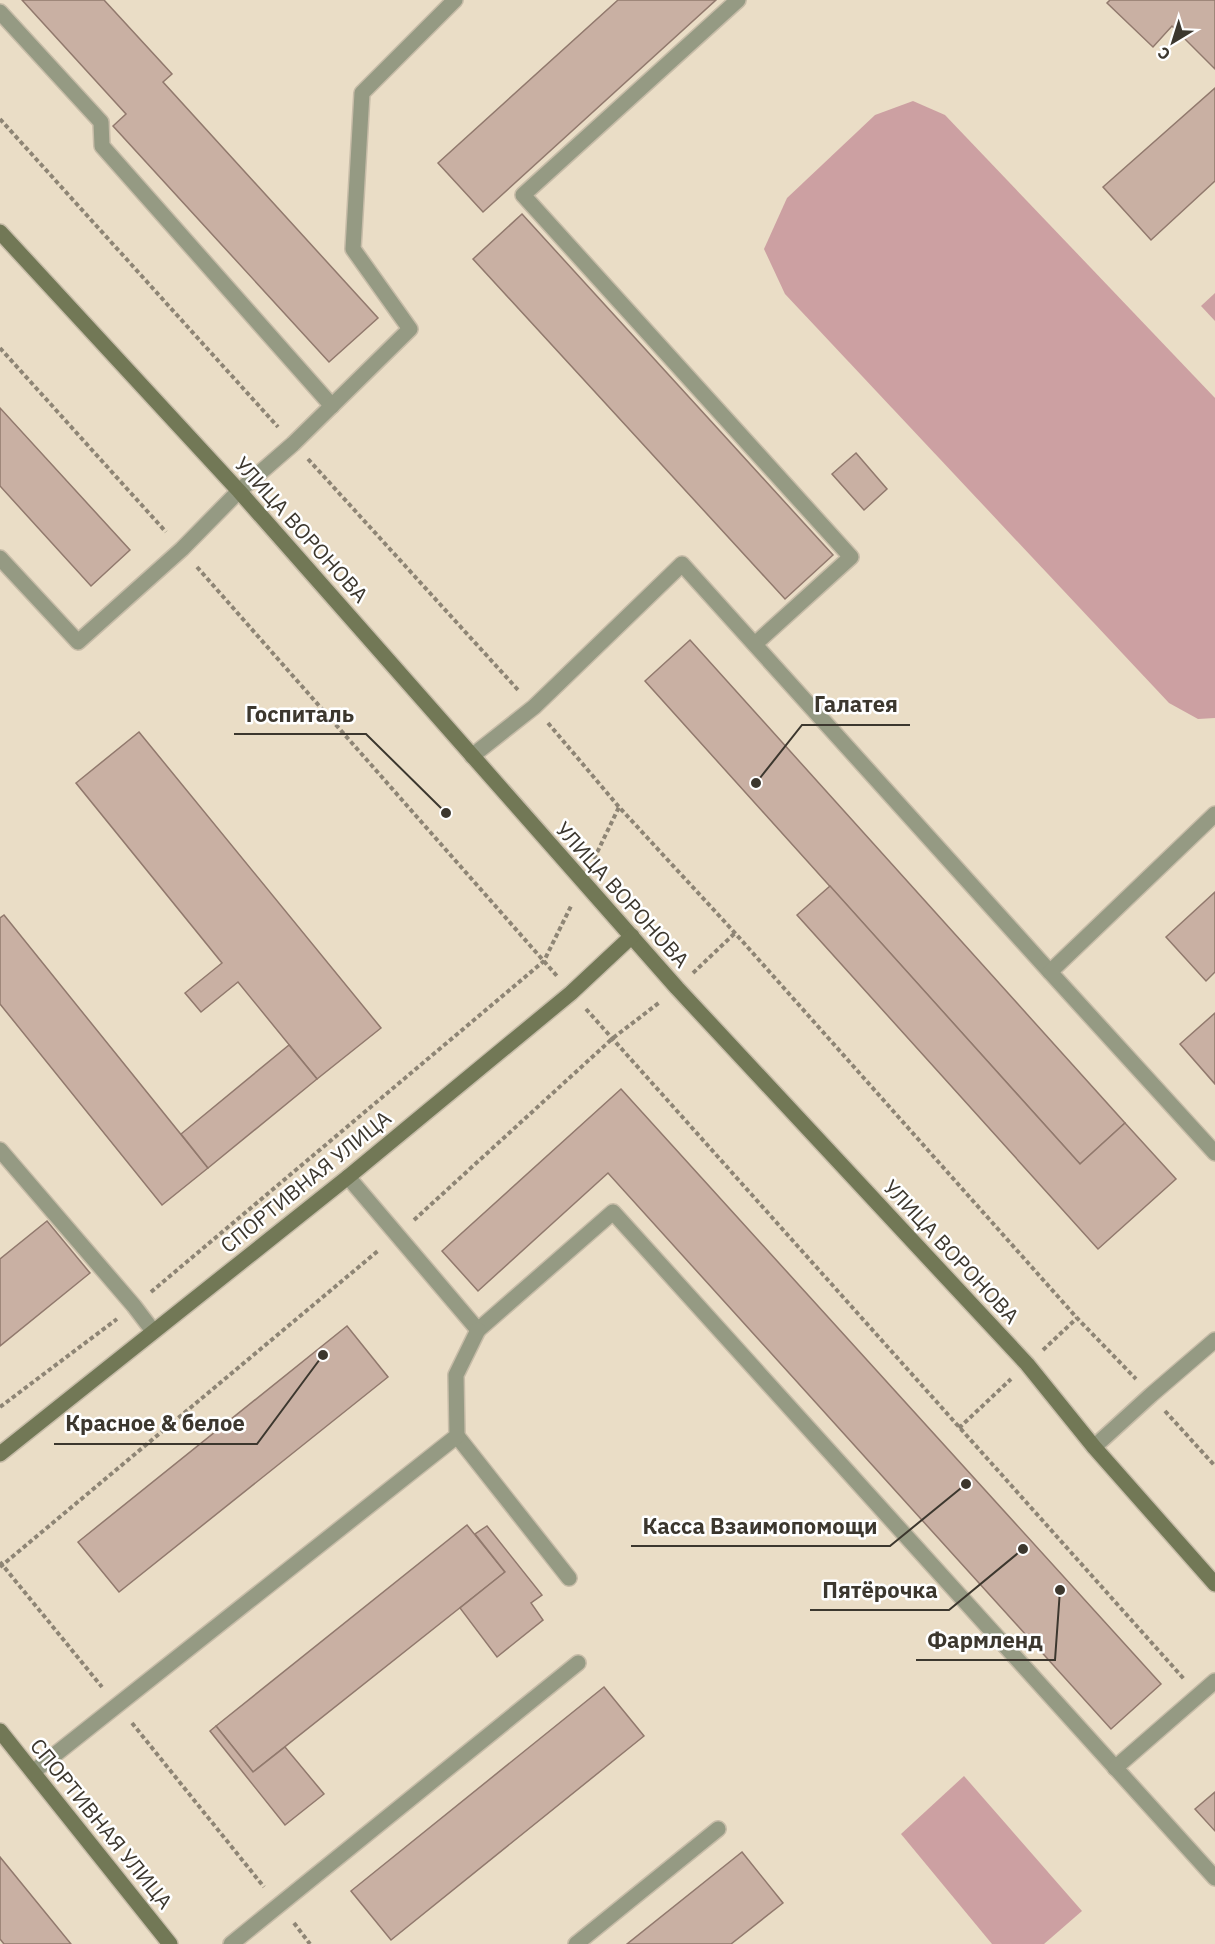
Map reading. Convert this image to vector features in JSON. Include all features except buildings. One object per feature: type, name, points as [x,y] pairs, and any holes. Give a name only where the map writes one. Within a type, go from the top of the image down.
[{"type":"street","name":"УЛИЦА ВОРОНОВА","points":[[0,232],[239,491],[677,988],[1027,1364],[1094,1447],[1215,1584]]},
{"type":"street","name":"СПОРТИВНАЯ УЛИЦА","points":[[0,1454],[348,1177],[571,993],[632,936]]},
{"type":"street","name":"СПОРТИВНАЯ УЛИЦА","points":[[0,1731],[170,1944]]},
{"type":"lane","points":[[0,558],[78,642],[182,549],[239,491],[293,444],[410,329],[353,249],[362,93],[455,0]]},
{"type":"lane","points":[[738,0],[523,195],[851,557],[755,644]]},
{"type":"lane","points":[[0,12],[101,122],[102,146],[332,406]]},
{"type":"lane","points":[[472,756],[534,707],[682,564],[1215,1153]]},
{"type":"lane","points":[[1050,972],[1215,814]]},
{"type":"lane","points":[[0,1150],[153,1331]]},
{"type":"lane","points":[[348,1177],[478,1330]]},
{"type":"lane","points":[[569,1578],[457,1436],[456,1375],[478,1330],[613,1212],[1215,1878]]},
{"type":"lane","points":[[1094,1447],[1215,1340]]},
{"type":"lane","points":[[33,1772],[457,1436]]},
{"type":"lane","points":[[231,1944],[578,1663]]},
{"type":"lane","points":[[1115,1768],[1215,1681]]},
{"type":"lane","points":[[576,1944],[718,1829]]},
{"type":"path","points":[[0,119],[534,707],[619,807],[735,933],[1077,1318],[1215,1466]]},
{"type":"path","points":[[0,348],[182,549],[571,993],[1198,1696]]},
{"type":"path","points":[[310,1944],[1,1565],[398,1234],[613,1038],[677,988],[735,933]]},
{"type":"path","points":[[0,1407],[134,1306],[544,961]]},
{"type":"shaded area","points":[[913,101],[945,115],[1215,398],[1215,718],[1198,719],[1169,703],[785,294],[764,249],[787,198],[875,115]]},
{"type":"shaded area","points":[[1215,293],[1215,321],[1201,306]]},
{"type":"shaded area","points":[[964,1776],[1082,1911],[1044,1944],[992,1944],[901,1834]]},
{"type":"place","name":"Галатея","points":[[756,783]]},
{"type":"place","name":"Госпиталь","points":[[446,813]]},
{"type":"place","name":"Красное & белое","points":[[323,1355]]},
{"type":"place","name":"Касса Взаимопомощи","points":[[966,1484]]},
{"type":"place","name":"Пятёрочка","points":[[1023,1549]]},
{"type":"place","name":"Фармленд","points":[[1060,1590]]}]
